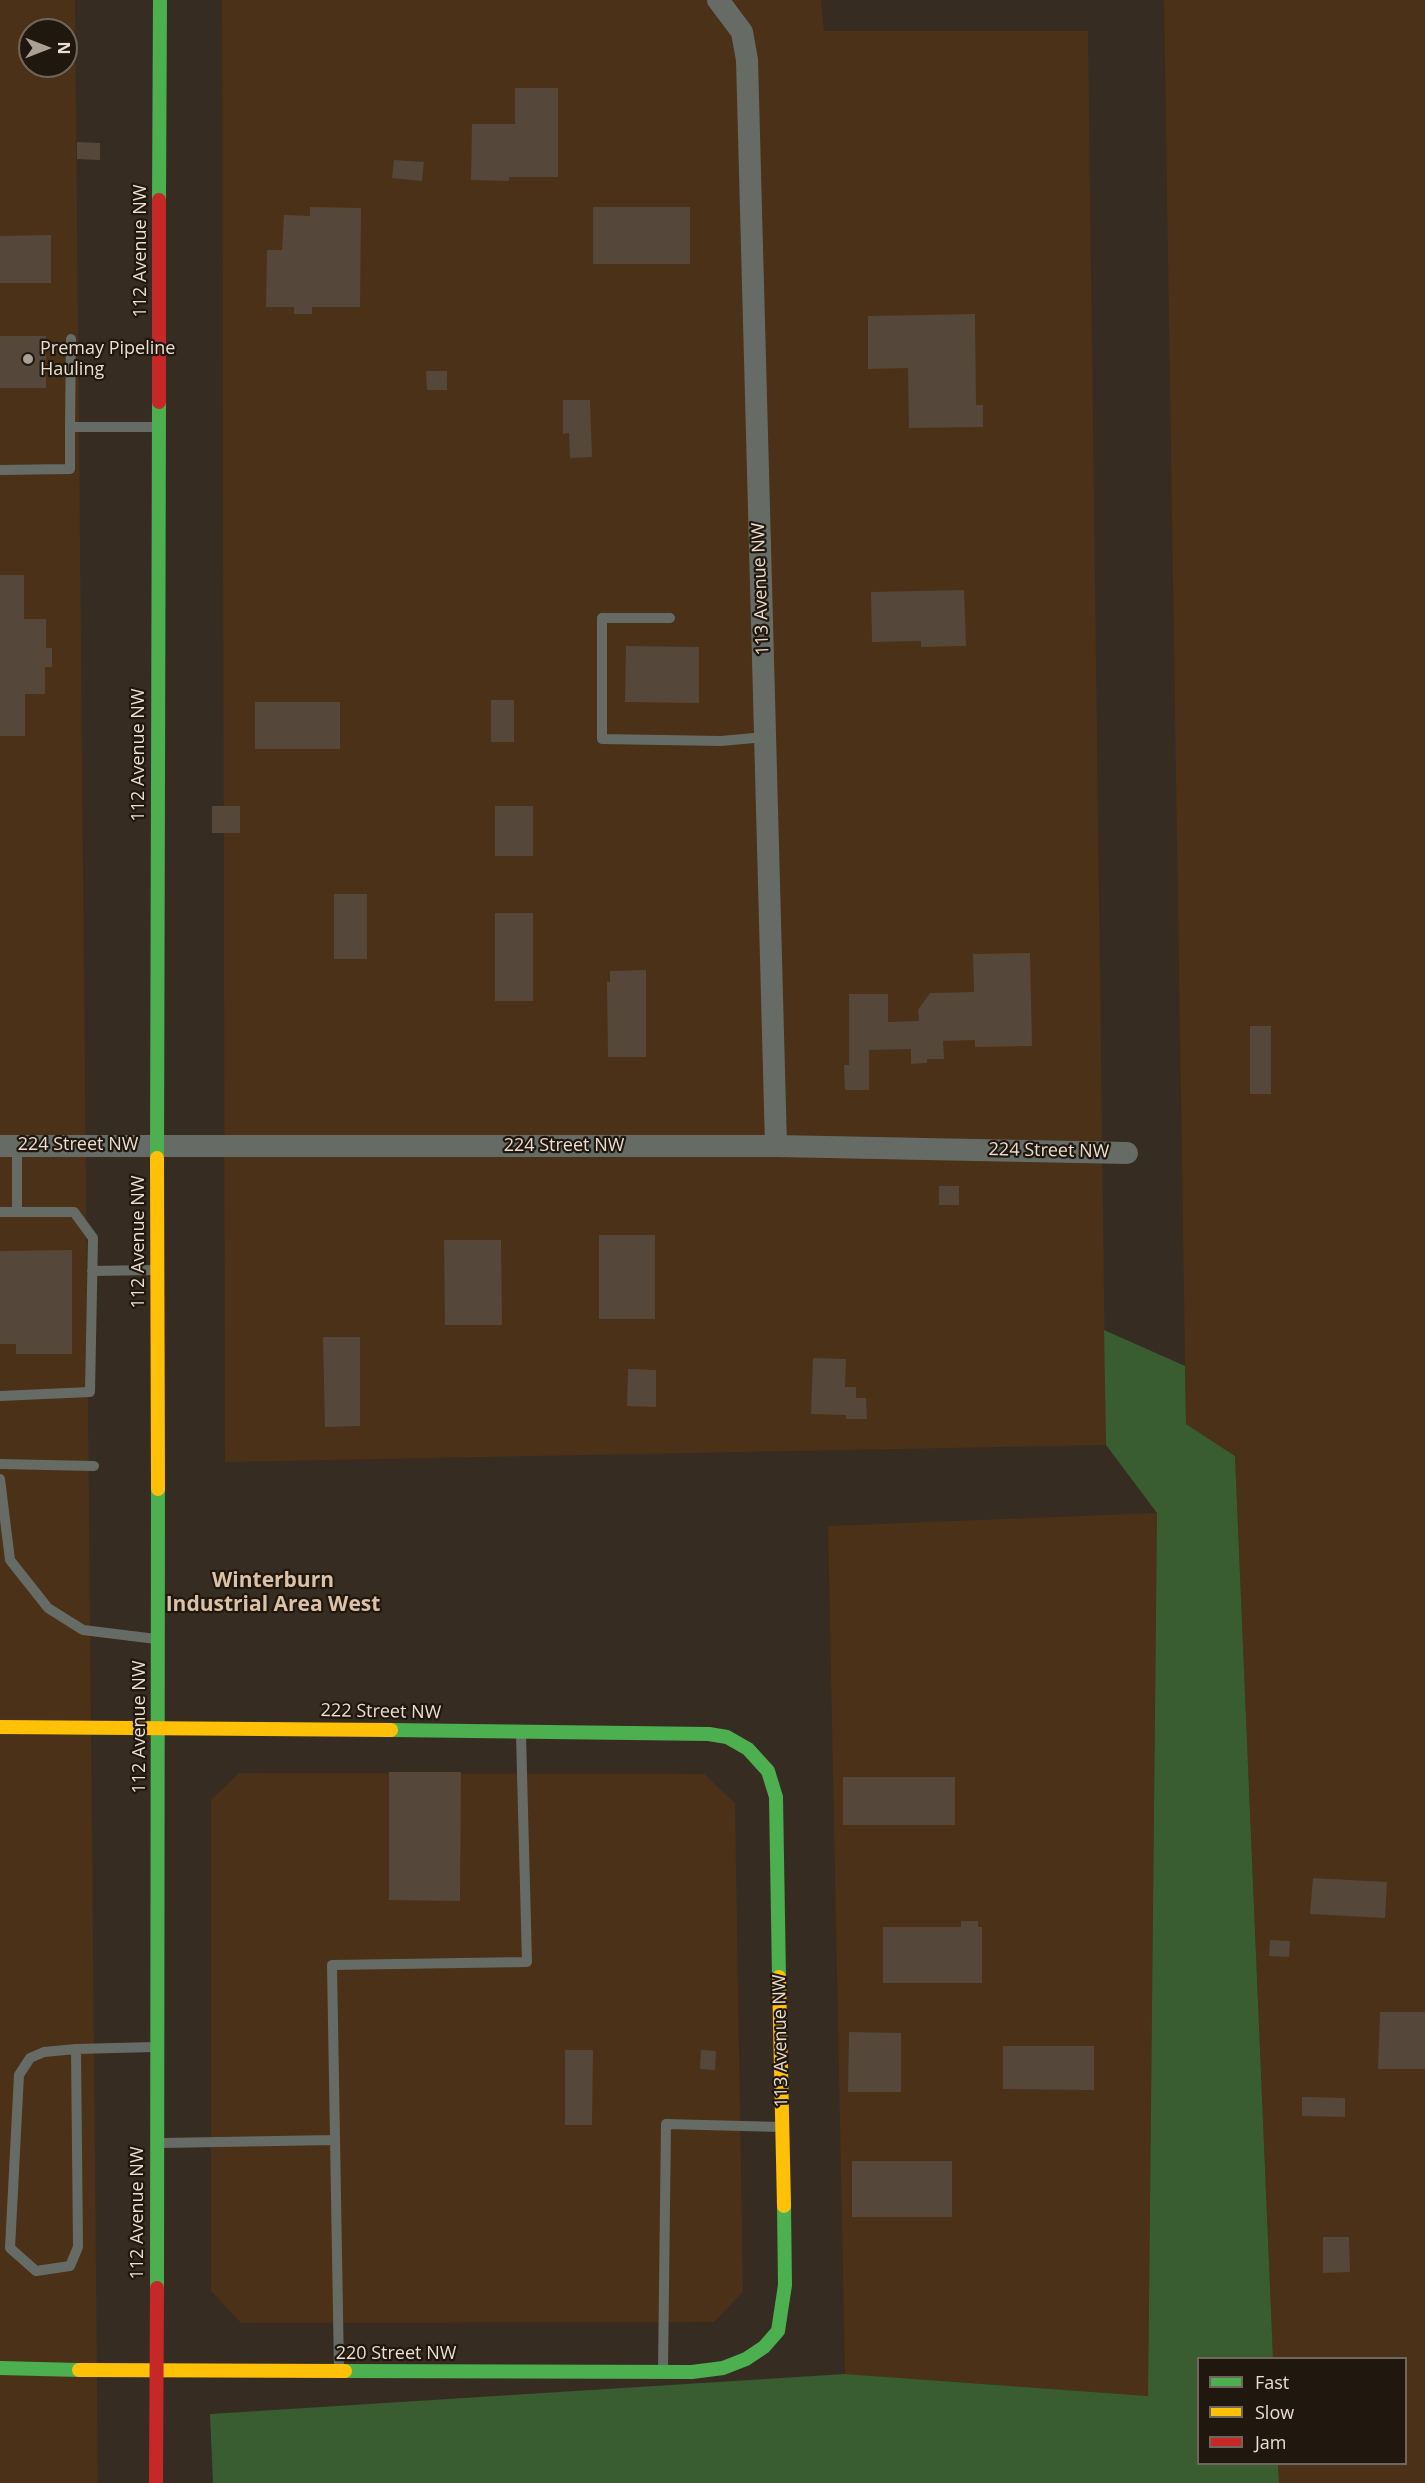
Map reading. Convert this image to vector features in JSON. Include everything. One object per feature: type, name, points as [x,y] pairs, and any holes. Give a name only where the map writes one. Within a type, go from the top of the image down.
[{"type":"street","name":"112 Avenue NW","points":[[156,2483],[160,0]]},
{"type":"street","name":"113 Avenue NW","points":[[718,0],[742,32],[747,60],[776,1146]]},
{"type":"street","name":"224 Street NW","points":[[9,1146],[776,1146],[1127,1153]]},
{"type":"street","name":"222 Street NW","points":[[0,1727],[710,1734],[727,1737],[756,1755]]},
{"type":"street","name":"113 Avenue NW","points":[[756,1755],[768,1771],[776,1797],[785,2285],[778,2331]]},
{"type":"street","name":"220 Street NW","points":[[0,2368],[155,2372],[692,2372],[723,2368],[746,2359],[764,2347],[778,2331]]},
{"type":"lane","points":[[0,470],[70,469],[71,339]]},
{"type":"lane","points":[[70,427],[158,427]]},
{"type":"lane","points":[[670,618],[602,618],[602,739],[721,741],[765,737]]},
{"type":"lane","points":[[9,1146],[16,1212]]},
{"type":"lane","points":[[0,1212],[74,1212],[93,1238],[90,1392],[0,1396]]},
{"type":"lane","points":[[92,1271],[157,1270]]},
{"type":"lane","points":[[0,1464],[94,1467]]},
{"type":"lane","points":[[0,1479],[10,1560],[48,1608],[83,1630],[159,1640]]},
{"type":"lane","points":[[339,2372],[332,1965],[527,1962],[521,1731]]},
{"type":"lane","points":[[76,2049],[78,2247],[70,2266],[36,2271],[10,2248],[19,2075],[30,2058],[44,2052],[76,2049],[156,2047]]},
{"type":"lane","points":[[663,2372],[666,2124],[782,2127]]},
{"type":"lane","points":[[156,2143],[334,2140]]},
{"type":"shaded area","points":[[0,0],[75,0],[75,18],[18,18],[18,78],[76,78],[98,2483],[0,2483]]},
{"type":"shaded area","points":[[222,0],[821,0],[824,31],[1088,31],[1106,1445],[225,1462]]},
{"type":"shaded area","points":[[1164,0],[1425,0],[1425,2483],[1279,2483],[1278,2465],[1407,2465],[1407,2357],[1273,2357],[1235,1456],[1186,1424]]},
{"type":"shaded area","points":[[1157,1513],[1148,2396],[845,2374],[828,1526]]},
{"type":"shaded area","points":[[239,1773],[704,1774],[735,1803],[743,2292],[714,2322],[241,2323],[211,2291],[211,1800]]},
{"type":"green space","points":[[1104,1330],[1185,1366],[1186,1424],[1235,1456],[1273,2357],[1197,2357],[1197,2465],[1278,2465],[1279,2483],[213,2483],[210,2414],[845,2374],[1148,2396],[1157,1513],[1106,1445]]},
{"type":"building","points":[[515,88],[558,88],[558,177],[509,177],[509,181],[471,180],[472,124],[515,124]]},
{"type":"building","points":[[77,142],[100,143],[100,160],[77,159]]},
{"type":"building","points":[[394,160],[424,162],[422,181],[392,178]]},
{"type":"building","points":[[310,207],[361,208],[360,307],[312,307],[312,314],[294,314],[294,307],[266,307],[267,250],[282,250],[284,215],[310,216]]},
{"type":"building","points":[[593,207],[690,207],[690,264],[593,264]]},
{"type":"building","points":[[51,235],[51,283],[0,283],[0,236]]},
{"type":"building","points":[[975,314],[976,405],[983,405],[983,427],[909,428],[908,368],[868,369],[868,316]]},
{"type":"building","name":"Premay Pipeline Hauling","points":[[0,336],[46,336],[46,388],[0,388]]},
{"type":"building","points":[[426,371],[447,371],[447,390],[427,390]]},
{"type":"building","points":[[563,400],[590,400],[592,457],[570,458],[569,433],[563,434]]},
{"type":"building","points":[[0,575],[24,575],[24,619],[46,619],[46,648],[52,648],[52,667],[45,667],[45,694],[25,694],[25,736],[0,736]]},
{"type":"building","points":[[964,590],[966,646],[921,647],[921,641],[872,642],[871,592]]},
{"type":"building","points":[[626,646],[699,647],[699,703],[625,702]]},
{"type":"building","points":[[491,700],[514,700],[514,742],[491,742]]},
{"type":"building","points":[[255,702],[340,702],[340,749],[255,749]]},
{"type":"building","points":[[212,806],[240,806],[240,833],[212,833]]},
{"type":"building","points":[[495,806],[533,806],[533,856],[495,856]]},
{"type":"building","points":[[334,894],[367,894],[367,959],[334,959]]},
{"type":"building","points":[[495,913],[533,913],[533,1001],[495,1001]]},
{"type":"building","points":[[1030,953],[1032,1046],[975,1047],[975,1040],[943,1041],[944,1059],[927,1059],[927,1063],[911,1064],[911,1049],[869,1050],[869,1090],[845,1090],[844,1065],[849,1065],[849,994],[888,994],[888,1022],[919,1021],[918,1010],[930,993],[974,992],[973,954]]},
{"type":"building","points":[[646,970],[646,1057],[608,1057],[607,982],[610,982],[610,971]]},
{"type":"building","points":[[1250,1026],[1271,1026],[1271,1094],[1250,1094]]},
{"type":"building","points":[[939,1186],[959,1186],[959,1205],[939,1205]]},
{"type":"building","points":[[599,1235],[655,1235],[655,1319],[599,1319]]},
{"type":"building","points":[[444,1240],[501,1240],[502,1325],[445,1325]]},
{"type":"building","points":[[72,1250],[72,1354],[16,1354],[16,1344],[0,1344],[0,1251]]},
{"type":"building","points":[[323,1337],[360,1337],[360,1426],[325,1427]]},
{"type":"building","points":[[813,1358],[846,1359],[845,1387],[856,1387],[856,1398],[866,1398],[867,1419],[846,1419],[846,1415],[811,1414]]},
{"type":"building","points":[[628,1369],[656,1370],[656,1407],[627,1406]]},
{"type":"building","points":[[389,1772],[461,1772],[460,1901],[389,1900]]},
{"type":"building","points":[[843,1777],[955,1777],[955,1825],[843,1825]]},
{"type":"building","points":[[1313,1878],[1387,1882],[1385,1918],[1310,1914]]},
{"type":"building","points":[[961,1921],[978,1921],[978,1927],[982,1927],[982,1983],[883,1983],[883,1927],[961,1927]]},
{"type":"building","points":[[1270,1940],[1290,1941],[1289,1957],[1269,1956]]},
{"type":"building","points":[[1380,2012],[1425,2012],[1425,2069],[1378,2069]]},
{"type":"building","points":[[849,2032],[901,2033],[901,2092],[848,2092]]},
{"type":"building","points":[[1003,2046],[1094,2046],[1094,2090],[1003,2089]]},
{"type":"building","points":[[565,2050],[593,2050],[592,2125],[565,2125]]},
{"type":"building","points":[[701,2050],[716,2051],[715,2070],[700,2069]]},
{"type":"building","points":[[1302,2097],[1345,2098],[1345,2117],[1302,2116]]},
{"type":"building","points":[[852,2161],[952,2161],[952,2217],[852,2217]]},
{"type":"building","points":[[1323,2237],[1349,2237],[1350,2272],[1323,2273]]},
{"type":"traffic: fast","points":[[159,200],[160,0]]},
{"type":"traffic: fast","points":[[157,1158],[159,402]]},
{"type":"traffic: fast","points":[[157,2288],[158,1489]]},
{"type":"traffic: fast","points":[[391,1730],[709,1734],[727,1737],[748,1749],[768,1771],[776,1797],[779,1977]]},
{"type":"traffic: fast","points":[[345,2371],[692,2372],[723,2368],[746,2359],[764,2347],[778,2331],[785,2285],[784,2206]]},
{"type":"traffic: fast","points":[[0,2368],[79,2370]]},
{"type":"traffic: slow","points":[[157,1158],[158,1489]]},
{"type":"traffic: slow","points":[[0,1727],[391,1730]]},
{"type":"traffic: slow","points":[[779,1977],[784,2206]]},
{"type":"traffic: slow","points":[[79,2370],[345,2371]]},
{"type":"traffic: jam","points":[[159,200],[159,402]]},
{"type":"traffic: jam","points":[[156,2483],[157,2288]]},
{"type":"place","name":"Premay Pipeline Hauling","points":[[28,359]]},
{"type":"district","name":"Winterburn Industrial Area West","points":[[273,1593]]}]
